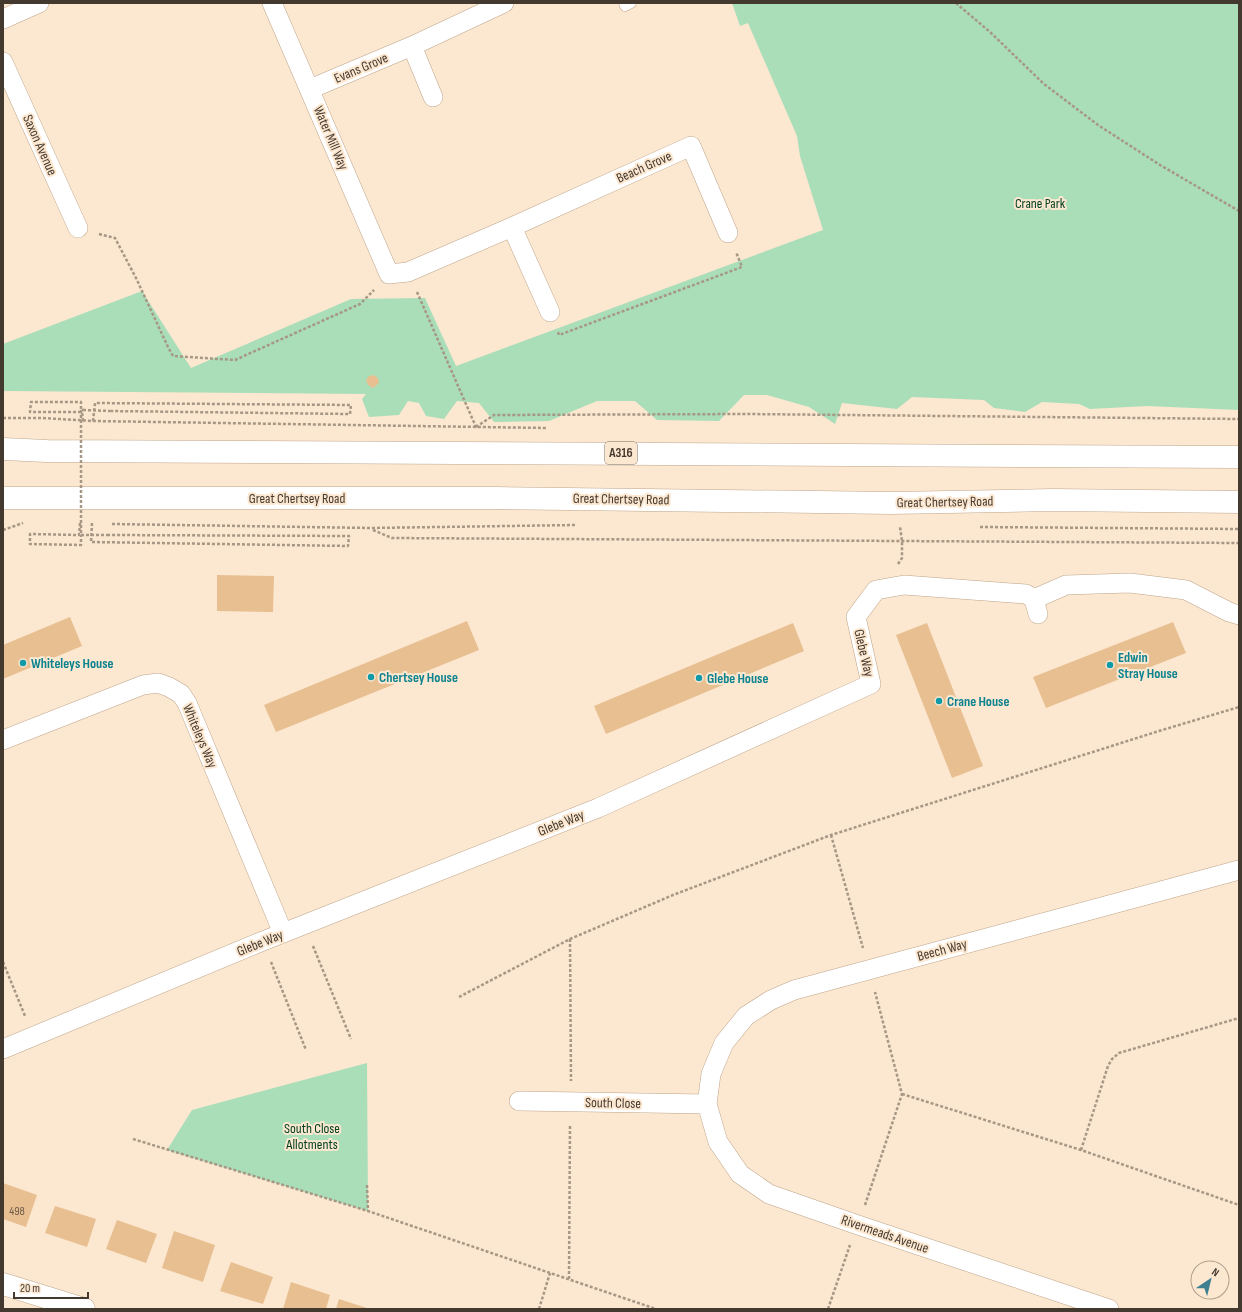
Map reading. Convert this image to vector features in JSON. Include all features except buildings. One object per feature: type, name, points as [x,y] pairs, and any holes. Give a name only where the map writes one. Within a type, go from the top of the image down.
[{"type":"main road","name":"A316","points":[[3,449],[55,451],[1239,457]]},
{"type":"main road","name":"Great Chertsey Road","points":[[3,498],[496,498],[892,502],[1053,500],[1239,502]]},
{"type":"main road","points":[[3,1284],[40,1299],[84,1309]]},
{"type":"street","points":[[3,19],[39,3]]},
{"type":"street","name":"Water Mill Way","points":[[272,3],[389,274]]},
{"type":"street","name":"Evans Grove","points":[[310,89],[412,46],[504,3]]},
{"type":"street","points":[[412,46],[433,97]]},
{"type":"street","name":"Saxon Avenue","points":[[3,62],[78,228]]},
{"type":"street","name":"Beach Grove","points":[[389,274],[408,272],[512,227],[690,146],[728,233]]},
{"type":"street","points":[[512,227],[550,312]]},
{"type":"street","points":[[876,590],[904,584],[1026,594],[1036,607],[1066,585],[1130,583],[1186,590],[1239,615]]},
{"type":"street","name":"Glebe Way","points":[[3,1049],[262,941],[598,808],[871,684],[856,617],[876,590]]},
{"type":"street","name":"Whiteleys Way","points":[[3,740],[144,686],[158,683],[181,694],[187,703],[283,933]]},
{"type":"street","name":"Beech Way","points":[[707,1104],[711,1074],[724,1043],[746,1016],[771,1000],[794,990],[1239,870]]},
{"type":"street","name":"South Close","points":[[519,1101],[707,1104]]},
{"type":"street","name":"Rivermeads Avenue","points":[[707,1104],[718,1142],[740,1174],[769,1194],[1109,1309]]},
{"type":"lane","points":[[624,3],[625,6],[631,3]]},
{"type":"path","points":[[956,3],[990,32],[1044,84],[1098,125],[1160,165],[1239,211]]},
{"type":"path","points":[[78,228],[115,238],[173,356],[235,360],[360,304],[389,274]]},
{"type":"path","points":[[550,312],[559,335],[742,267],[728,233]]},
{"type":"path","points":[[408,272],[476,427]]},
{"type":"path","points":[[82,421],[82,412],[74,411],[30,412],[31,402],[81,402],[81,410],[81,535],[81,545],[30,544],[30,534],[79,535],[80,523],[92,523],[99,524]]},
{"type":"path","points":[[81,410],[350,414],[350,405],[95,403],[92,421]]},
{"type":"path","points":[[3,418],[82,421],[476,427],[494,415],[748,414],[1239,419]]},
{"type":"path","points":[[3,530],[24,523]]},
{"type":"path","points":[[81,535],[349,536],[348,546],[91,542],[92,523]]},
{"type":"path","points":[[107,524],[371,528],[392,538],[1239,542]]},
{"type":"path","points":[[876,590],[902,558],[900,527]]},
{"type":"path","points":[[459,997],[570,939],[673,895],[774,856],[831,835],[1159,731],[1239,708]]},
{"type":"path","points":[[828,1309],[902,1094],[831,835]]},
{"type":"path","points":[[304,925],[351,1039]]},
{"type":"path","points":[[569,1279],[571,1102],[570,939]]},
{"type":"path","points":[[262,941],[306,1050]]},
{"type":"path","points":[[3,962],[33,1037]]},
{"type":"path","points":[[1081,1150],[1108,1066],[1112,1059],[1119,1053],[1239,1018]]},
{"type":"path","points":[[902,1094],[1081,1150],[1239,1205]]},
{"type":"path","points":[[133,1139],[368,1211],[656,1309]]},
{"type":"path","points":[[367,1185],[368,1211]]},
{"type":"path","points":[[538,1309],[550,1273]]},
{"type":"green space","name":"Crane Park","points":[[732,3],[1239,3],[1239,410],[1147,406],[1090,409],[1079,404],[1042,402],[1025,412],[994,408],[984,400],[912,397],[897,409],[842,403],[835,424],[809,407],[767,395],[744,395],[719,421],[657,420],[635,401],[597,401],[549,421],[494,422],[479,403],[457,401],[444,419],[426,416],[419,403],[408,401],[399,415],[369,417],[362,399],[366,394],[3,391],[3,344],[142,291],[191,368],[351,299],[425,298],[456,366],[823,230],[800,156],[797,136],[748,23],[740,26]]},
{"type":"green space","name":"South Close Allotments","points":[[367,1063],[368,1211],[167,1150],[192,1110]]},
{"type":"place","name":"Whiteleys House","points":[[23,663]]},
{"type":"place","name":"Edwin Stray House","points":[[1110,665]]},
{"type":"place","name":"Chertsey House","points":[[371,677]]},
{"type":"place","name":"Glebe House","points":[[699,678]]},
{"type":"place","name":"Crane House","points":[[939,701]]}]
